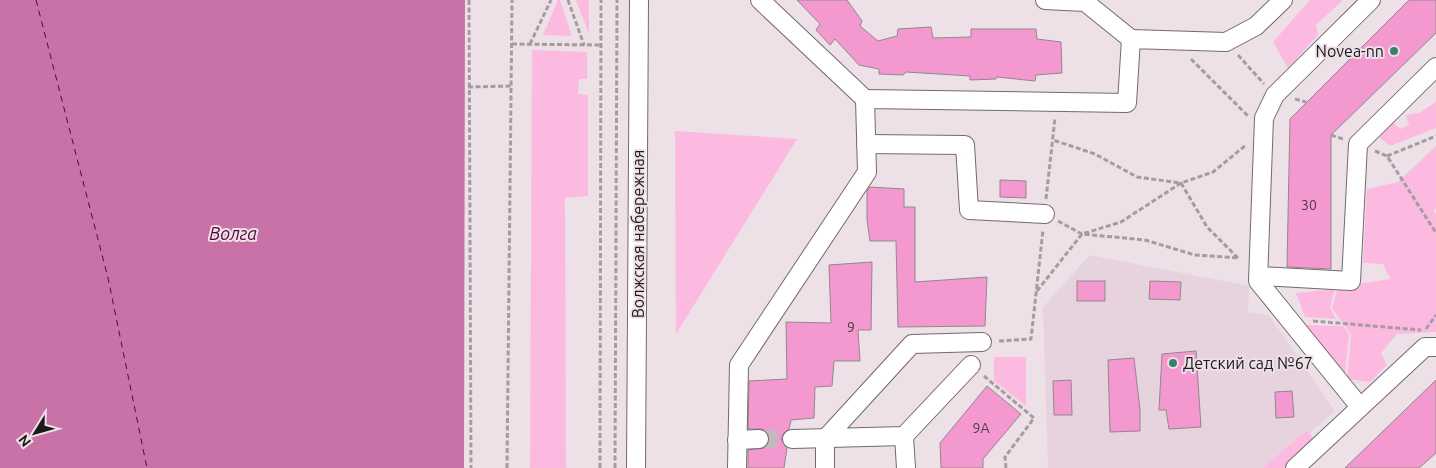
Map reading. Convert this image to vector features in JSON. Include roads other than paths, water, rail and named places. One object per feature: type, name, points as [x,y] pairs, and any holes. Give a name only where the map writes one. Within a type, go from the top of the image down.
[{"type":"street","name":"Волжская набережная","points":[[636,468],[639,0]]},
{"type":"street","points":[[760,0],[865,99],[1128,103],[1131,40]]},
{"type":"street","points":[[1045,0],[1085,1],[1131,40],[1226,42],[1256,26],[1283,0]]},
{"type":"street","points":[[1360,407],[1258,281],[1264,118],[1275,95],[1371,0]]},
{"type":"street","points":[[1259,268],[1350,281],[1358,144],[1436,67]]},
{"type":"street","points":[[737,468],[739,365],[866,172],[865,99]]},
{"type":"street","points":[[866,144],[964,145],[969,210],[1045,214]]},
{"type":"street","points":[[824,468],[824,440],[912,344],[982,342]]},
{"type":"street","points":[[1296,468],[1425,347],[1436,347]]},
{"type":"street","points":[[792,440],[904,436],[977,368]]},
{"type":"street","points":[[904,436],[906,468]]},
{"type":"street","points":[[737,440],[759,439]]},
{"type":"water","name":"Волга","points":[[0,0],[465,0],[464,468],[0,468]]},
{"type":"tunnel","points":[[759,439],[792,439]]},
{"type":"place","name":"Novea-nn","points":[[1394,51]]},
{"type":"place","name":"Детский сад №67","points":[[1173,363]]}]
